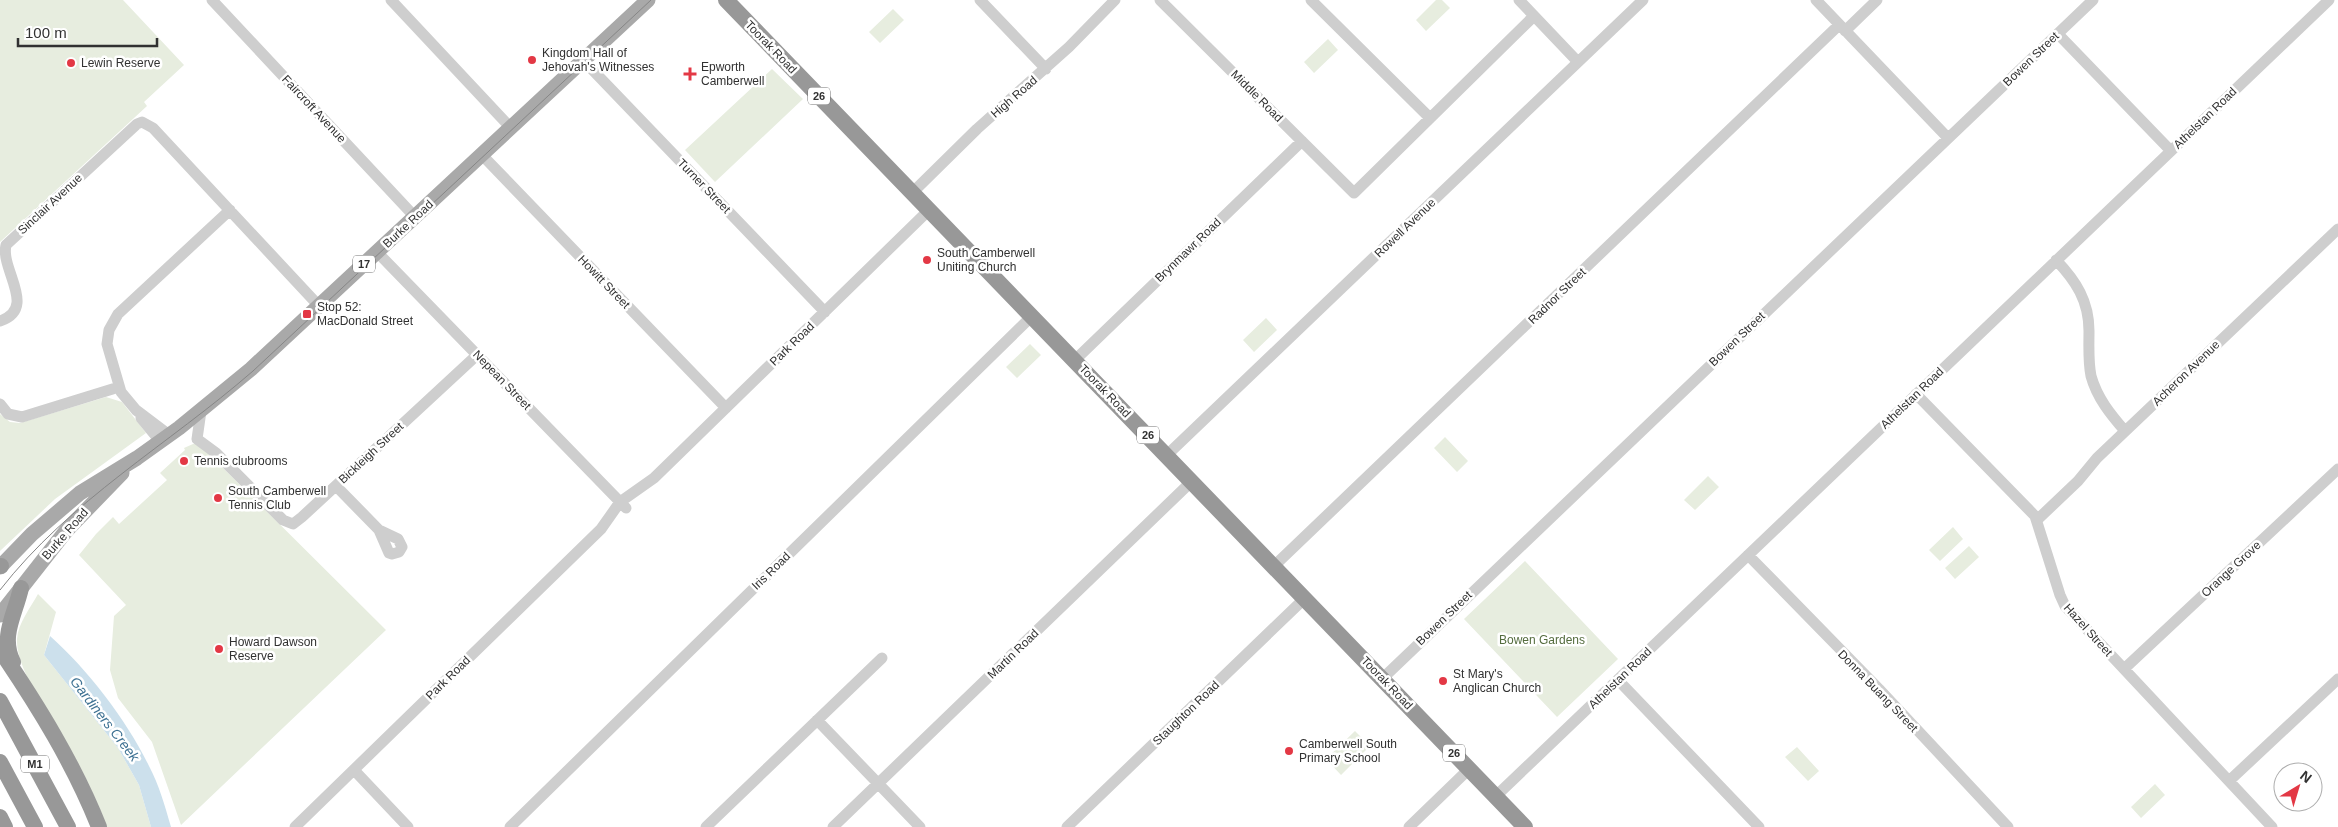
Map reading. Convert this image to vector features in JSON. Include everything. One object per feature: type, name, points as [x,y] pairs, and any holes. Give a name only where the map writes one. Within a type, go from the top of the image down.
[{"type":"highway","name":"Toorak Road","points":[[726,0],[1525,827]]},
{"type":"highway","points":[[20,588],[6,642],[11,657],[29,693],[78,780],[99,827]]},
{"type":"highway","points":[[0,650],[29,693]]},
{"type":"highway","name":"M1","points":[[0,701],[68,827]]},
{"type":"highway","name":"M1","points":[[0,762],[35,827]]},
{"type":"highway","points":[[0,817],[5,827]]},
{"type":"main road","name":"Burke Road","points":[[0,567],[44,523],[80,493],[137,458],[201,411],[252,369],[648,0]]},
{"type":"main road","name":"Burke Road","points":[[0,615],[66,531],[137,458]]},
{"type":"street","name":"Faircroft Avenue","points":[[212,0],[415,217]]},
{"type":"street","points":[[391,0],[511,128]]},
{"type":"street","points":[[980,0],[1046,68]]},
{"type":"street","name":"High Road","points":[[912,193],[977,129],[1046,68],[1115,0]]},
{"type":"street","name":"Middle Road","points":[[1160,0],[1354,193],[1430,118]]},
{"type":"street","points":[[1311,0],[1430,118],[1534,16]]},
{"type":"street","points":[[1519,0],[1578,62]]},
{"type":"street","name":"Rowell Avenue","points":[[1166,455],[1643,0]]},
{"type":"street","points":[[1816,0],[1948,138]]},
{"type":"street","name":"Radnor Street","points":[[1274,566],[1842,28],[1877,0]]},
{"type":"street","name":"Bowen Street","points":[[1382,678],[2093,0]]},
{"type":"street","name":"Athelstan Road","points":[[1496,796],[2329,0]]},
{"type":"street","points":[[2058,34],[2171,151]]},
{"type":"street","name":"Turner Street","points":[[583,60],[825,312]]},
{"type":"street","name":"Sinclair Avenue","points":[[0,321],[12,316],[16,309],[15,299],[3,258],[6,245],[137,124],[146,122],[153,128],[230,210]]},
{"type":"street","name":"Brynmawr Road","points":[[1075,360],[1302,141]]},
{"type":"street","name":"Howitt Street","points":[[482,155],[726,408]]},
{"type":"street","points":[[164,438],[123,396],[108,344],[109,330],[115,318],[230,210],[319,306]]},
{"type":"street","name":"Park Road","points":[[295,827],[601,529],[618,518],[623,505],[642,494],[654,478],[929,210]]},
{"type":"street","name":"Acheron Avenue","points":[[2038,520],[2125,431],[2338,229]]},
{"type":"street","name":"Nepean Street","points":[[377,252],[623,505]]},
{"type":"street","points":[[2056,260],[2075,281],[2083,296],[2089,323],[2088,355],[2092,377],[2104,405],[2125,431]]},
{"type":"street","name":"Iris Road","points":[[510,827],[1032,316]]},
{"type":"street","name":"Bickleigh Street","points":[[201,411],[197,439],[206,444],[283,520],[290,524],[295,523],[477,355]]},
{"type":"street","points":[[0,404],[8,414],[22,417],[119,387]]},
{"type":"street","name":"Hazel Street","points":[[1916,394],[2038,520],[2062,602],[2272,827]]},
{"type":"street","name":"Orange Grove","points":[[2124,669],[2338,469]]},
{"type":"street","name":"Martin Road","points":[[834,827],[1192,481]]},
{"type":"street","points":[[336,486],[379,530]]},
{"type":"street","name":"Donna Buang Street","points":[[1748,555],[1879,689],[2008,827]]},
{"type":"street","name":"Staughton Road","points":[[1067,827],[1305,598]]},
{"type":"street","points":[[706,827],[882,658]]},
{"type":"street","points":[[2229,781],[2338,679]]},
{"type":"street","points":[[1618,680],[1759,827]]},
{"type":"street","points":[[817,720],[920,827]]},
{"type":"street","points":[[1409,827],[1469,769]]},
{"type":"street","points":[[354,770],[408,827]]},
{"type":"green space","name":"Lewin Reserve","points":[[0,0],[123,0],[184,65],[144,102],[147,106],[0,242]]},
{"type":"green space","points":[[1436,0],[1442,0],[1450,8],[1426,31],[1416,20]]},
{"type":"green space","points":[[893,9],[904,20],[880,43],[869,32]]},
{"type":"green space","points":[[1328,39],[1338,50],[1314,73],[1304,62]]},
{"type":"green space","points":[[772,69],[803,99],[715,182],[685,150]]},
{"type":"green space","points":[[1266,318],[1277,330],[1254,352],[1243,340]]},
{"type":"green space","points":[[1030,344],[1041,355],[1017,378],[1006,367]]},
{"type":"green space","points":[[106,397],[122,402],[146,433],[55,499],[0,551],[0,414],[10,422],[20,423]]},
{"type":"green space","points":[[1445,437],[1468,461],[1457,472],[1434,448]]},
{"type":"green space","points":[[193,444],[199,444],[386,630],[181,825],[152,742],[118,698],[110,670],[114,616],[126,605],[79,555],[113,517],[119,524],[167,480],[160,473],[185,450],[184,448]]},
{"type":"green space","points":[[1708,476],[1719,487],[1695,510],[1684,500]]},
{"type":"green space","points":[[1953,527],[1963,539],[1940,561],[1929,550]]},
{"type":"green space","points":[[1969,546],[1979,557],[1955,579],[1945,568]]},
{"type":"green space","name":"Bowen Gardens","points":[[1525,561],[1618,659],[1557,717],[1464,619]]},
{"type":"green space","points":[[38,594],[56,612],[44,655],[118,748],[139,785],[151,827],[107,827],[96,800],[68,745],[30,683],[18,652],[17,639],[22,621]]},
{"type":"green space","points":[[1355,731],[1370,746],[1341,775],[1326,759]]},
{"type":"green space","points":[[1797,747],[1819,771],[1808,781],[1785,757]]},
{"type":"green space","points":[[2155,784],[2165,795],[2141,818],[2131,807]]},
{"type":"water","name":"Gardiners Creek","points":[[50,636],[78,664],[118,713],[140,748],[156,781],[171,827],[151,827],[139,785],[118,748],[44,655]]},
{"type":"tram line","points":[[0,590],[27,558],[57,528],[121,474],[221,398],[253,371],[651,0]]},
{"type":"place","name":"Kingdom Hall of Jehovah's Witnesses","points":[[532,60]]},
{"type":"place","name":"Lewin Reserve","points":[[71,63]]},
{"type":"place","name":"Epworth Camberwell","points":[[690,74]]},
{"type":"place","name":"South Camberwell Uniting Church","points":[[927,260]]},
{"type":"place","name":"Stop 52: MacDonald Street","points":[[307,314]]},
{"type":"place","name":"Tennis clubrooms","points":[[184,461]]},
{"type":"place","name":"South Camberwell Tennis Club","points":[[218,498]]},
{"type":"place","name":"Howard Dawson Reserve","points":[[219,649]]},
{"type":"place","name":"St Mary's Anglican Church","points":[[1443,681]]},
{"type":"place","name":"Camberwell South Primary School","points":[[1289,751]]}]
